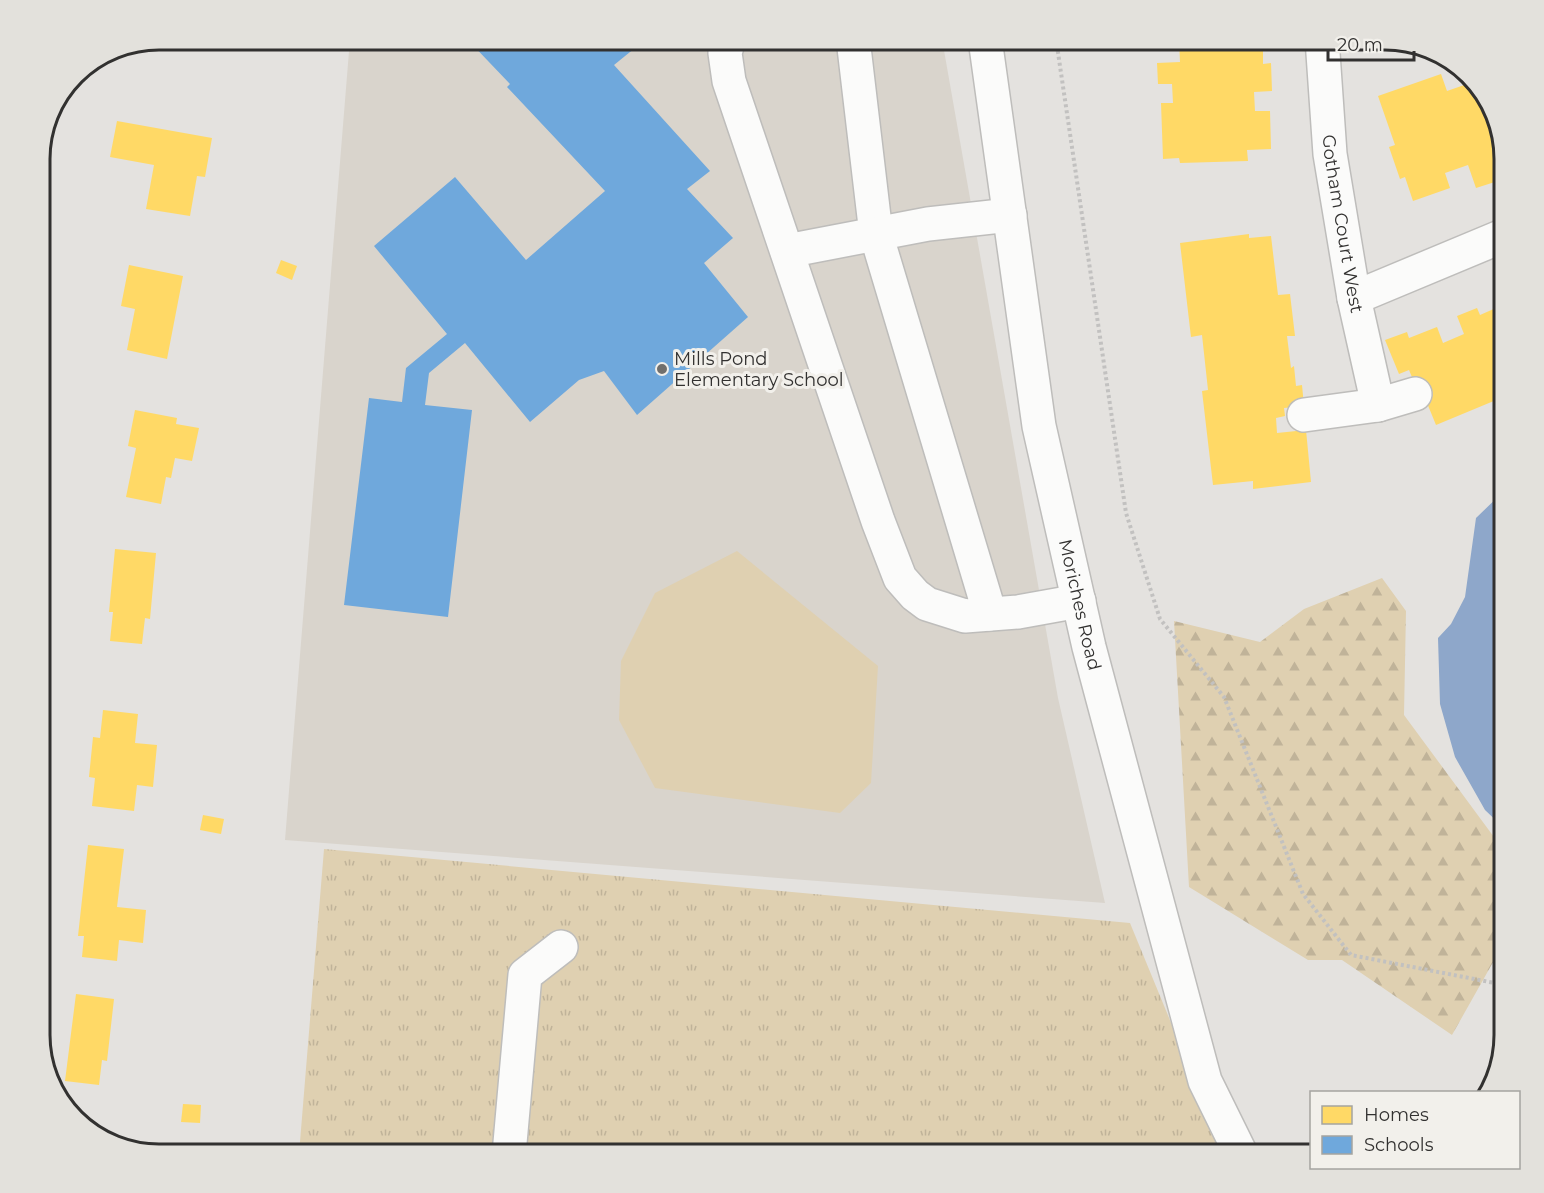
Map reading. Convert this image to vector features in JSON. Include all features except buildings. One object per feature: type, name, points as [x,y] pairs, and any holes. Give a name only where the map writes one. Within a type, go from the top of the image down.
[{"type":"main road","points":[[726,50],[729,81],[878,521],[900,578],[915,595],[927,604],[965,616],[1018,612],[1079,601]]},
{"type":"main road","points":[[854,50],[876,234],[990,614]]},
{"type":"main road","name":"Moriches Road","points":[[987,50],[1040,426],[1092,660],[1205,1081],[1236,1144]]},
{"type":"main road","name":"Gotham Court West","points":[[1323,50],[1330,154],[1354,298],[1378,405]]},
{"type":"main road","points":[[787,251],[928,224],[1010,215]]},
{"type":"main road","points":[[1354,298],[1494,240]]},
{"type":"main road","points":[[1304,415],[1378,405],[1414,394]]},
{"type":"main road","points":[[510,1144],[525,975],[561,947]]},
{"type":"path","points":[[1058,50],[1126,513],[1160,619],[1224,697],[1303,894],[1351,955],[1494,984]]},
{"type":"shaded area","name":"Mills Pond Elementary School","points":[[349,50],[944,50],[1058,698],[1105,903],[285,840]]},
{"type":"green space","points":[[737,551],[878,666],[871,783],[840,813],[655,788],[619,720],[621,661],[655,593]]},
{"type":"green space","points":[[1382,578],[1406,611],[1404,715],[1494,837],[1494,961],[1452,1035],[1342,960],[1308,960],[1189,887],[1174,621],[1260,642],[1304,609]]},
{"type":"green space","points":[[324,849],[1130,923],[1221,1144],[300,1144]]},
{"type":"water","points":[[1494,501],[1494,819],[1485,810],[1455,757],[1440,704],[1438,638],[1451,624],[1465,597],[1476,518]]},
{"type":"place","name":"Mills Pond Elementary School","points":[[662,369]]}]
